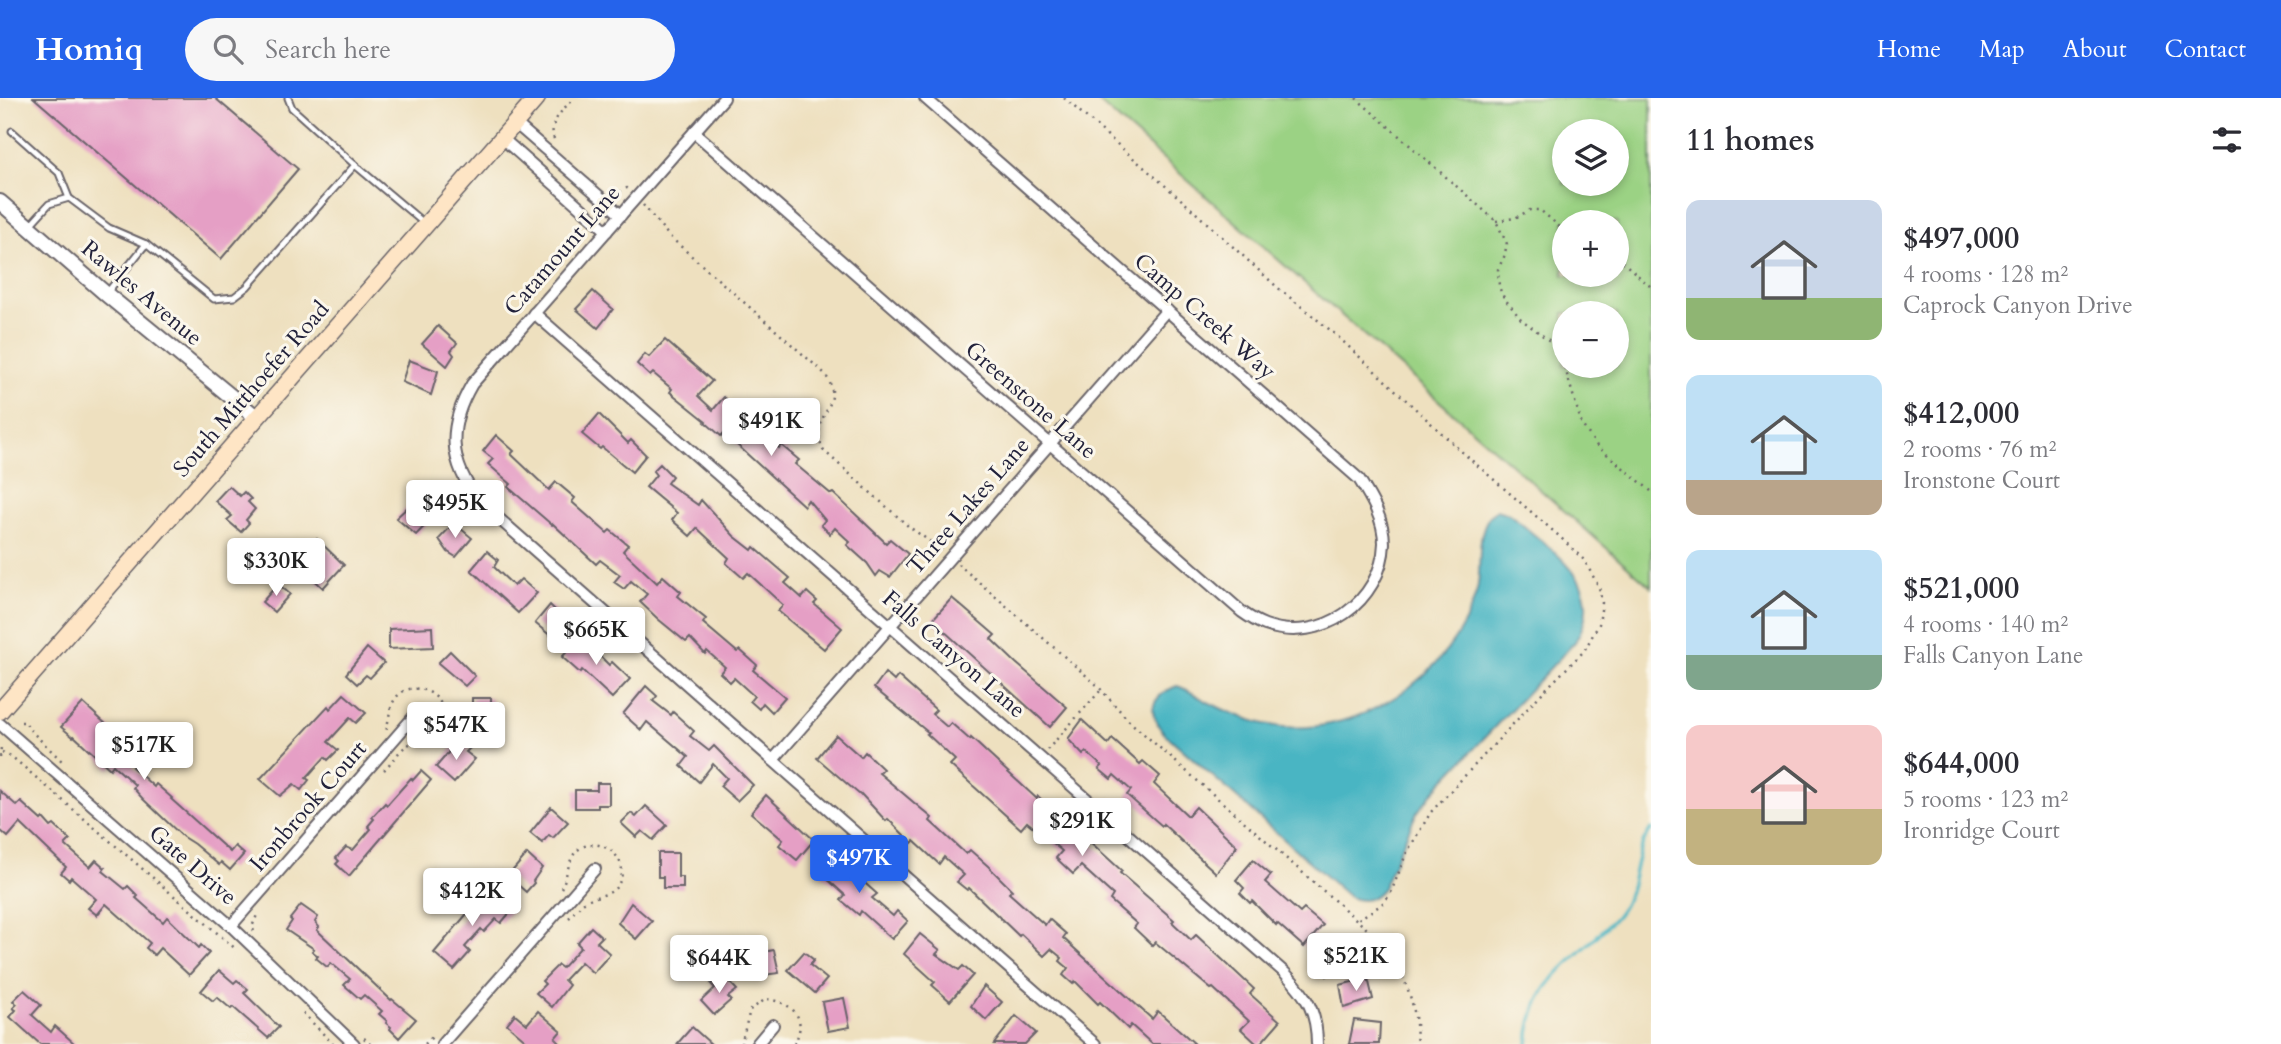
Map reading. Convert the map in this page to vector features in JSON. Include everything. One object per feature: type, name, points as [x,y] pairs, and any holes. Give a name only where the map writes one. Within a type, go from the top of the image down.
[{"type":"main road","name":"South Mitthoefer Road","points":[[0,711],[537,98]]},
{"type":"street","name":"Catamount Lane","points":[[724,98],[472,384],[456,418],[454,441],[465,484],[480,502],[773,760]]},
{"type":"street","name":"Camp Creek Way","points":[[925,98],[1359,479],[1377,511],[1384,542],[1377,573],[1361,599]]},
{"type":"street","points":[[515,123],[621,215]]},
{"type":"street","name":"Greenstone Lane","points":[[694,132],[1225,599],[1255,620],[1280,628],[1310,629],[1340,618],[1361,599]]},
{"type":"street","points":[[502,138],[607,231]]},
{"type":"street","name":"Rawles Avenue","points":[[0,202],[106,294],[256,417]]},
{"type":"street","name":"Three Lakes Lane","points":[[773,760],[1167,310]]},
{"type":"street","name":"Falls Canyon Lane","points":[[534,313],[1285,973],[1311,1006],[1317,1030],[1317,1044]]},
{"type":"street","name":"Ironbrook Court","points":[[230,926],[417,713]]},
{"type":"street","name":"Gate Drive","points":[[0,724],[357,1039]]},
{"type":"street","points":[[773,760],[1095,1044]]},
{"type":"street","points":[[442,1044],[595,869]]},
{"type":"street","points":[[757,1044],[773,1025]]},
{"type":"street","points":[[1074,1044],[1083,1034]]},
{"type":"lane","points":[[288,98],[292,108],[426,225]]},
{"type":"lane","points":[[12,131],[59,173],[69,198],[109,228],[146,244],[214,299],[234,297],[247,287],[355,165]]},
{"type":"lane","points":[[29,227],[49,204],[69,198]]},
{"type":"lane","points":[[106,294],[146,244]]},
{"type":"path","points":[[555,141],[551,129],[555,120],[574,98]]},
{"type":"path","points":[[1064,98],[1277,287],[1335,334],[1462,452],[1559,536],[1584,560],[1600,587],[1602,603],[1599,624],[1584,651],[1431,812],[1406,854],[1390,895],[1381,905],[1357,920]]},
{"type":"path","points":[[1356,98],[1496,221],[1507,244],[1498,269],[1499,287],[1504,298],[1521,319],[1559,348],[1581,425],[1597,446],[1651,491]]},
{"type":"path","points":[[611,190],[618,194],[627,188],[669,236],[824,373],[830,381],[833,394],[818,425],[823,450],[908,526],[951,557],[1101,690],[1129,721],[1382,942],[1402,974],[1414,1018],[1416,1044]]},
{"type":"path","points":[[1496,221],[1540,210],[1552,220]]},
{"type":"path","points":[[1629,267],[1651,286]]},
{"type":"path","points":[[380,775],[406,746],[429,738],[437,732],[442,724],[440,703],[432,693],[420,688],[408,689],[394,701],[386,733]]},
{"type":"path","points":[[1040,758],[1101,690]]},
{"type":"path","points":[[21,722],[26,722],[64,763]]},
{"type":"path","points":[[0,757],[1,747]]},
{"type":"path","points":[[2,752],[83,816],[241,953]]},
{"type":"path","points":[[255,933],[252,928],[258,914]]},
{"type":"path","points":[[301,1011],[333,1044]]},
{"type":"path","points":[[357,1039],[370,1044]]},
{"type":"green space","points":[[1094,98],[1651,98],[1651,587]]},
{"type":"water","points":[[1496,510],[1509,514],[1518,521],[1574,573],[1586,604],[1584,622],[1575,642],[1433,792],[1416,814],[1383,888],[1368,899],[1349,897],[1164,733],[1154,718],[1154,705],[1162,694],[1177,686],[1242,717],[1265,724],[1298,728],[1332,724],[1365,713],[1396,697],[1423,675],[1447,650],[1465,621],[1479,580],[1481,536],[1489,517]]},
{"type":"building","points":[[34,98],[215,98],[298,169],[221,259]]},
{"type":"building","points":[[593,291],[613,309],[598,328],[576,309]]},
{"type":"building","points":[[438,326],[457,343],[451,351],[454,355],[447,366],[422,344]]},
{"type":"building","points":[[665,340],[712,381],[698,396],[713,410],[724,397],[779,448],[781,445],[799,460],[795,464],[833,493],[886,543],[890,539],[908,554],[890,577],[880,571],[876,576],[867,563],[847,545],[850,542],[835,528],[830,534],[821,525],[825,520],[808,500],[804,506],[724,433],[721,436],[670,392],[672,389],[653,373],[650,376],[637,364],[645,354],[649,357]]},
{"type":"building","points":[[409,360],[438,371],[431,395],[402,382]]},
{"type":"building","points":[[599,414],[628,443],[631,440],[646,455],[632,472],[582,434]]},
{"type":"building","points":[[496,435],[514,451],[511,454],[549,490],[556,482],[575,498],[572,502],[607,533],[610,530],[628,545],[623,551],[657,583],[663,576],[681,592],[678,596],[706,619],[703,623],[757,665],[753,670],[785,697],[772,712],[763,703],[759,709],[750,701],[754,696],[734,678],[730,682],[720,673],[725,667],[707,651],[705,654],[690,638],[686,642],[658,619],[640,602],[647,594],[631,581],[624,589],[614,582],[620,575],[600,560],[596,564],[508,487],[511,484],[488,464],[493,459],[483,451]]},
{"type":"building","points":[[660,464],[672,476],[667,483],[698,505],[701,500],[734,536],[752,550],[754,547],[790,578],[785,583],[802,598],[807,592],[817,601],[814,604],[842,628],[824,649],[778,611],[783,605],[748,573],[743,578],[726,563],[729,558],[697,528],[690,536],[672,520],[677,513],[646,487],[656,475],[653,471]]},
{"type":"building","points":[[229,486],[240,496],[244,492],[255,509],[246,520],[249,523],[241,532],[227,520],[232,516],[215,501]]},
{"type":"building","points":[[423,493],[440,510],[416,535],[396,518]]},
{"type":"building","points":[[454,523],[472,538],[456,557],[448,552],[439,539]]},
{"type":"building","points":[[317,539],[344,565],[323,588],[296,562]]},
{"type":"building","points":[[487,551],[498,560],[494,567],[514,586],[521,579],[537,593],[518,613],[471,570]]},
{"type":"building","points":[[278,584],[290,594],[274,612],[262,602]]},
{"type":"building","points":[[952,598],[995,635],[991,639],[1016,663],[1067,707],[1050,727],[932,620]]},
{"type":"building","points":[[550,605],[567,622],[552,637],[535,623]]},
{"type":"building","points":[[432,627],[433,647],[389,649],[389,629]]},
{"type":"building","points":[[583,635],[609,665],[612,662],[630,679],[612,698],[582,670],[580,673],[562,657]]},
{"type":"building","points":[[367,648],[384,663],[370,678],[366,675],[357,684],[346,674]]},
{"type":"building","points":[[450,651],[475,676],[465,686],[438,663]]},
{"type":"building","points":[[885,673],[894,681],[898,676],[936,710],[932,714],[947,727],[951,723],[970,740],[971,738],[1037,799],[1038,796],[1068,826],[1066,828],[1084,843],[1087,839],[1122,871],[1120,873],[1174,920],[1172,922],[1191,940],[1196,935],[1254,989],[1250,994],[1280,1021],[1260,1044],[1241,1029],[1249,1021],[1213,988],[1155,942],[1152,945],[1134,928],[1137,924],[1110,900],[1113,895],[1081,866],[1073,874],[1056,858],[1062,851],[1027,822],[1021,829],[950,765],[955,760],[927,734],[929,733],[874,688]]},
{"type":"building","points":[[646,686],[657,696],[653,701],[671,715],[673,712],[694,731],[690,736],[709,751],[714,746],[753,785],[737,801],[720,786],[727,778],[713,764],[699,782],[681,766],[688,757],[647,722],[641,730],[623,714]]},
{"type":"building","points":[[344,694],[366,713],[356,723],[350,718],[328,742],[338,750],[328,760],[325,757],[306,778],[309,780],[301,790],[294,784],[280,796],[260,779],[328,706],[330,709]]},
{"type":"building","points":[[472,698],[491,698],[491,710],[486,710],[486,733],[468,734],[468,710],[472,710]]},
{"type":"building","points":[[83,703],[120,737],[145,752],[132,767],[154,787],[156,784],[230,852],[235,846],[244,854],[230,870],[221,862],[219,865],[183,837],[143,799],[133,788],[135,785],[113,765],[110,769],[61,727]]},
{"type":"building","points":[[1082,720],[1108,744],[1112,739],[1140,764],[1143,761],[1160,776],[1154,784],[1188,816],[1196,807],[1237,846],[1216,873],[1127,795],[1131,790],[1114,775],[1111,779],[1099,769],[1102,766],[1086,752],[1083,755],[1068,739]]},
{"type":"building","points":[[836,735],[861,757],[865,752],[883,769],[879,773],[932,818],[930,821],[966,854],[970,850],[988,866],[1012,890],[1009,893],[1045,925],[1049,919],[1066,934],[1063,938],[1152,1019],[1158,1011],[1195,1044],[1152,1044],[1131,1025],[1128,1029],[1075,981],[1073,984],[1063,975],[1068,968],[1060,961],[1062,958],[1051,949],[1044,956],[1021,934],[1019,936],[969,888],[967,890],[957,882],[964,875],[944,857],[939,864],[914,841],[912,843],[888,819],[886,821],[861,794],[817,758]]},
{"type":"building","points":[[460,739],[470,748],[466,752],[475,759],[454,783],[436,767]]},
{"type":"building","points":[[421,771],[431,780],[349,876],[336,864],[339,861],[336,858],[346,847],[353,850],[371,829],[368,826],[374,819],[372,817]]},
{"type":"building","points":[[597,783],[609,783],[609,805],[575,808],[575,790],[597,790]]},
{"type":"building","points":[[0,791],[17,806],[21,802],[51,827],[54,825],[70,840],[65,845],[90,867],[96,860],[105,868],[103,871],[125,889],[128,886],[138,896],[136,898],[163,922],[167,917],[199,948],[201,945],[209,953],[189,975],[160,948],[154,955],[146,948],[150,943],[106,904],[97,915],[88,908],[96,899],[71,877],[69,880],[61,873],[66,867],[20,823],[8,837],[0,830]]},
{"type":"building","points":[[766,795],[814,840],[797,860],[779,845],[783,840],[751,813]]},
{"type":"building","points":[[646,806],[667,825],[653,840],[642,831],[636,837],[621,823],[631,813],[636,817]]},
{"type":"building","points":[[551,807],[568,822],[553,838],[549,835],[542,843],[530,833]]},
{"type":"building","points":[[828,850],[877,894],[872,898],[893,916],[897,911],[908,921],[892,939],[861,911],[859,915],[841,900],[845,895],[815,868]]},
{"type":"building","points":[[658,853],[678,853],[678,877],[683,877],[683,888],[663,888],[663,877],[658,877]]},
{"type":"building","points":[[527,854],[542,868],[526,892],[508,876]]},
{"type":"building","points":[[1253,860],[1271,875],[1265,882],[1300,913],[1304,909],[1323,925],[1304,947],[1240,893],[1244,888],[1236,880]]},
{"type":"building","points":[[487,893],[499,904],[504,899],[514,908],[501,923],[496,919],[484,932],[481,929],[465,947],[470,952],[454,970],[434,953],[471,909],[467,905],[474,897],[480,901]]},
{"type":"building","points":[[631,903],[652,921],[636,939],[618,923]]},
{"type":"building","points":[[301,905],[318,917],[315,922],[319,927],[317,930],[391,1000],[416,1019],[399,1038],[379,1014],[382,1011],[364,995],[360,999],[344,985],[350,979],[331,963],[327,967],[316,958],[318,956],[312,951],[314,949],[286,930],[292,921],[290,919]]},
{"type":"building","points":[[591,927],[602,937],[597,942],[610,954],[593,973],[581,962],[564,980],[569,985],[552,1007],[536,993],[545,984],[542,981],[558,965],[562,968],[581,947],[577,943]]},
{"type":"building","points":[[920,934],[940,950],[936,954],[959,970],[963,966],[973,975],[950,1001],[932,985],[935,982],[904,954]]},
{"type":"building","points":[[1341,939],[1351,958],[1327,976],[1314,955]]},
{"type":"building","points":[[774,950],[779,973],[747,977],[742,956]]},
{"type":"building","points":[[804,952],[814,960],[810,965],[827,979],[815,993],[788,970]]},
{"type":"building","points":[[219,970],[234,983],[237,980],[248,989],[244,993],[279,1027],[268,1038],[233,1007],[231,1009],[217,997],[213,1001],[201,991]]},
{"type":"building","points":[[722,974],[737,990],[728,997],[731,1000],[714,1015],[701,1001],[715,988],[711,984]]},
{"type":"building","points":[[1368,978],[1373,999],[1344,1008],[1340,985]]},
{"type":"building","points":[[984,986],[1002,1002],[986,1020],[971,1006]]},
{"type":"building","points":[[24,990],[41,1005],[32,1015],[51,1032],[55,1026],[75,1044],[40,1044],[10,1017],[16,1010],[13,1008],[17,1004],[13,1001]]},
{"type":"building","points":[[844,998],[850,1027],[828,1031],[822,1002]]},
{"type":"building","points":[[538,1011],[561,1031],[555,1038],[561,1044],[530,1044],[507,1024],[515,1014],[527,1024]]},
{"type":"building","points":[[1016,1016],[1036,1033],[1025,1044],[994,1044]]},
{"type":"building","points":[[1354,1020],[1380,1023],[1379,1044],[1349,1044]]},
{"type":"building","points":[[692,1027],[711,1044],[677,1044]]},
{"type":"waterway","points":[[1528,1044],[1535,1008],[1542,994],[1561,970],[1622,909],[1641,849],[1651,829]]}]
